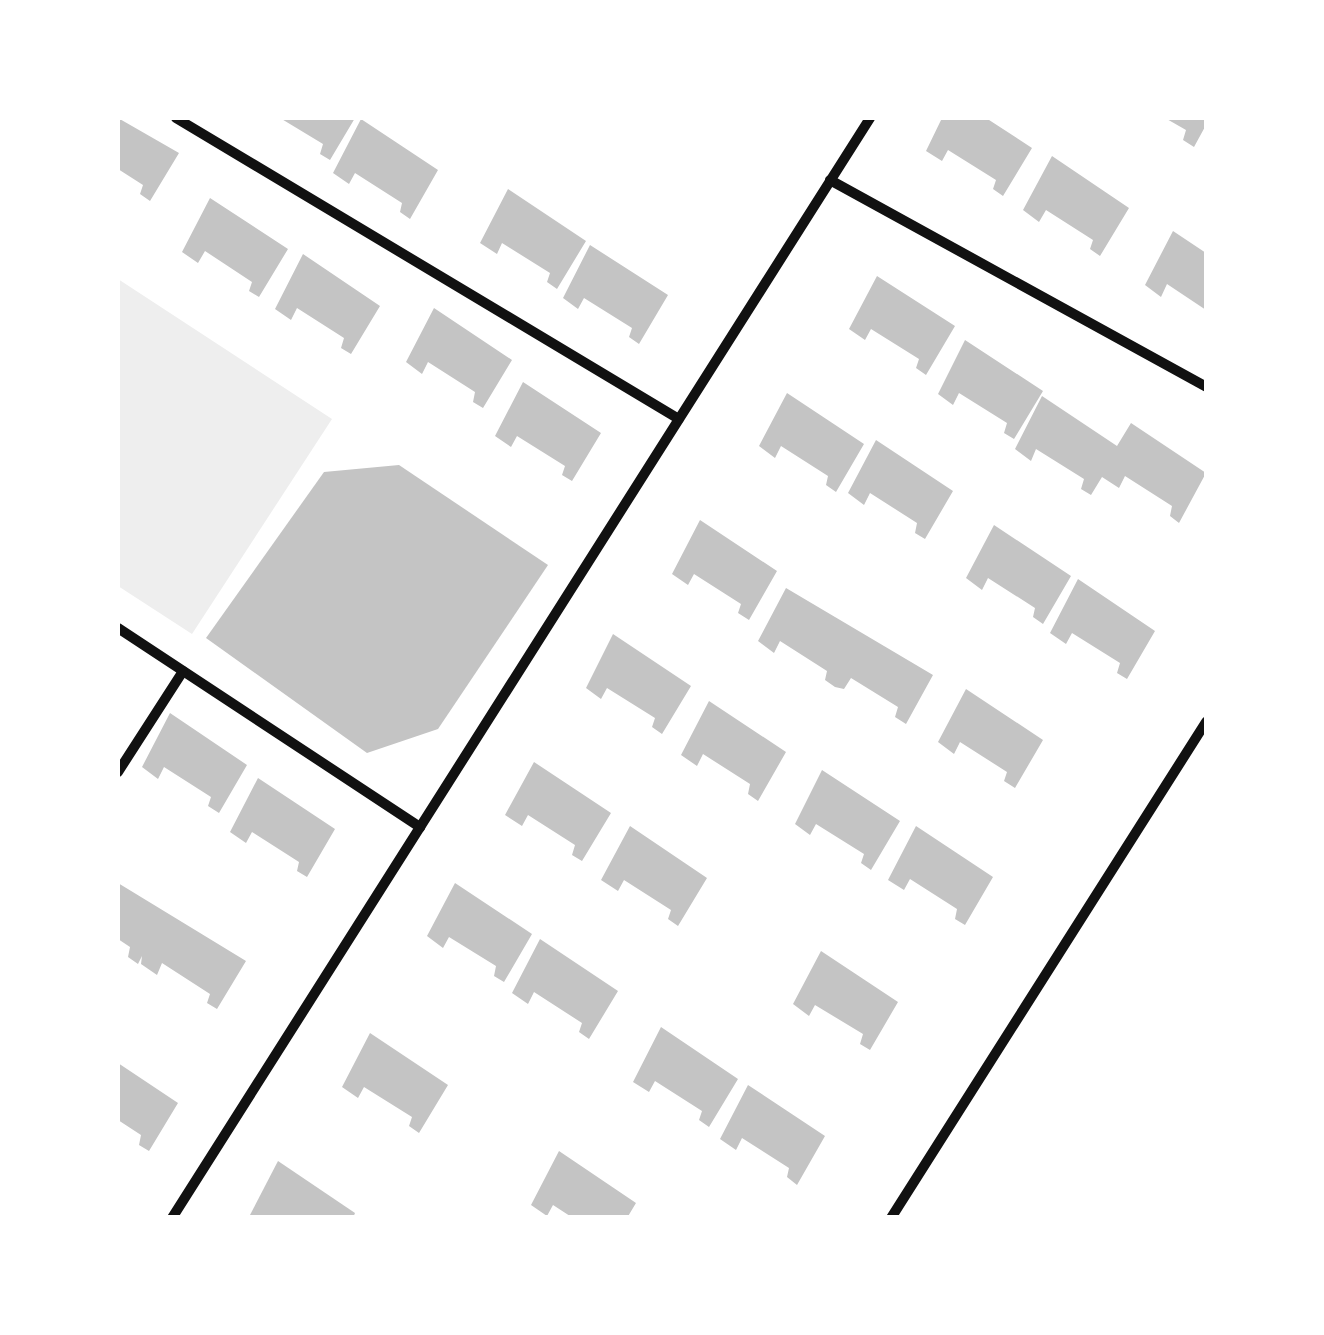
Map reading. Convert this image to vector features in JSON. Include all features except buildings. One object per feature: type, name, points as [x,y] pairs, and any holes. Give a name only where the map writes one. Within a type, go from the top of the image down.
[{"type":"street","points":[[176,118],[679,419]]},
{"type":"street","points":[[172,1218],[867,119]]},
{"type":"street","points":[[830,180],[1206,386]]},
{"type":"street","points":[[118,628],[420,827]]},
{"type":"street","points":[[118,772],[183,671]]},
{"type":"street","points":[[892,1218],[1206,722]]},
{"type":"shaded area","points":[[118,279],[332,419],[192,634],[118,586]]}]
